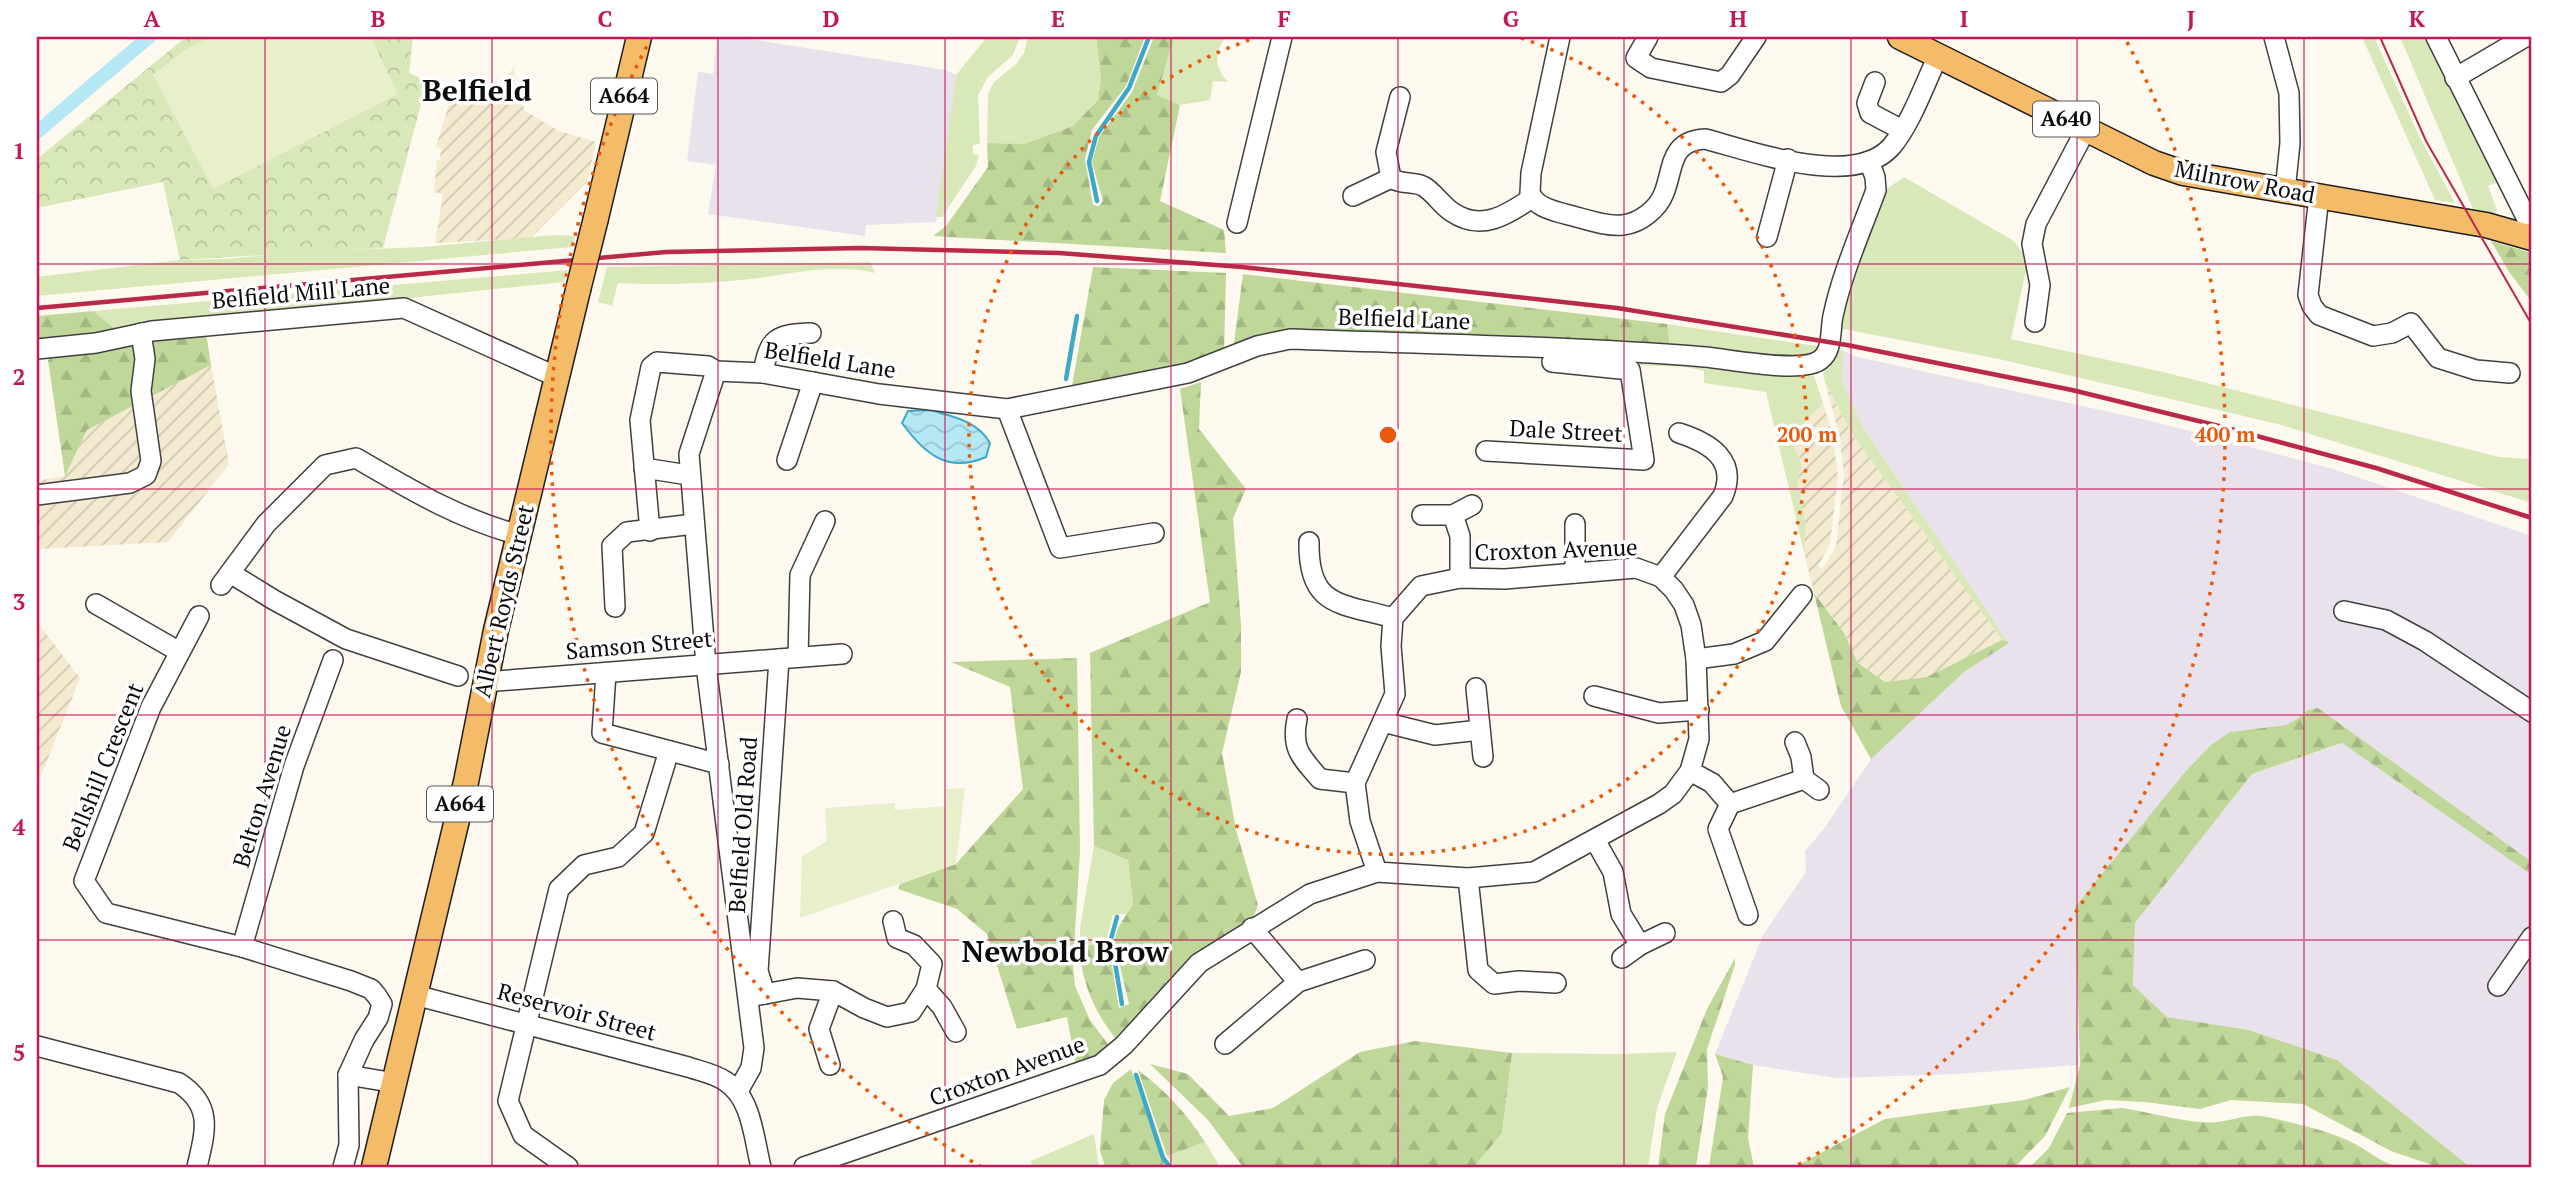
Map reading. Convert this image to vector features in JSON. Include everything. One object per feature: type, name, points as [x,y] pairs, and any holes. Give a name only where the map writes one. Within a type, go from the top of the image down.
[{"type":"main road","name":"Albert Royds Street","points":[[374,1167],[466,782],[484,682],[639,37]]},
{"type":"main road","name":"Milnrow Road","points":[[1918,44],[2154,163],[2183,173],[2486,225],[2532,238]]},
{"type":"street","points":[[1237,223],[1282,37]]},
{"type":"street","points":[[1560,37],[1529,186],[1532,198],[1550,210],[1609,225],[1623,225],[1640,219],[1654,209],[1664,193],[1671,164],[1678,152],[1696,140],[1705,139],[1834,167],[1869,161],[1883,155],[1902,130],[1918,44]]},
{"type":"street","points":[[1647,37],[1636,58],[1651,68],[1721,82],[1731,75],[1756,37]]},
{"type":"street","points":[[2274,37],[2289,93],[2290,142],[2285,191]]},
{"type":"street","points":[[2436,37],[2532,229],[2532,238]]},
{"type":"street","points":[[2455,78],[2525,37]]},
{"type":"street","points":[[1875,82],[1867,103],[1870,113],[1902,130]]},
{"type":"street","points":[[1400,97],[1386,152],[1391,178],[1396,182],[1422,186],[1452,212],[1468,220],[1496,220],[1532,198]]},
{"type":"street","points":[[2035,322],[2040,285],[2032,244],[2036,224],[2086,129]]},
{"type":"street","points":[[1768,237],[1788,159]]},
{"type":"street","name":"Belfield Lane","points":[[644,468],[640,420],[651,367],[657,362],[708,366],[716,371],[763,373],[879,394],[1007,408],[1188,373],[1257,346],[1290,338],[1704,357],[1794,366],[1812,365],[1825,356],[1841,286],[1876,190],[1869,161]]},
{"type":"street","points":[[1353,196],[1391,178]]},
{"type":"street","points":[[2319,196],[2308,295],[2319,315],[2373,336],[2392,333],[2411,323],[2438,358],[2476,370],[2510,373]]},
{"type":"street","name":"Belfield Mill Lane","points":[[37,349],[96,343],[141,333],[206,325],[404,309],[557,377]]},
{"type":"street","points":[[37,495],[130,483],[146,475],[151,461],[141,391],[145,359],[141,333]]},
{"type":"street","points":[[763,373],[766,354],[775,341],[787,334],[811,333]]},
{"type":"street","name":"Dale Street","points":[[1486,451],[1644,460],[1630,370],[1550,362],[1522,348]]},
{"type":"street","points":[[716,371],[689,454],[690,472],[706,665],[756,996],[751,1068],[731,1086],[747,1109],[761,1167]]},
{"type":"street","points":[[787,460],[813,382]]},
{"type":"street","points":[[1007,408],[1059,548],[1154,533]]},
{"type":"street","points":[[1661,577],[1723,496],[1728,485],[1722,458],[1701,440],[1679,433]]},
{"type":"street","points":[[458,676],[345,639],[274,600],[225,579],[266,524],[325,465],[356,458],[443,508],[483,525],[519,535]]},
{"type":"street","points":[[650,531],[644,468],[682,474],[690,472]]},
{"type":"street","points":[[1422,515],[1453,515],[1472,505]]},
{"type":"street","points":[[1453,515],[1460,536],[1460,578]]},
{"type":"street","points":[[789,658],[800,575],[825,522]]},
{"type":"street","points":[[615,607],[612,546],[627,532],[694,524]]},
{"type":"street","points":[[1575,524],[1575,573]]},
{"type":"street","points":[[1309,542],[1309,566],[1315,583],[1326,598],[1393,618],[1391,646],[1395,694],[1355,783],[1360,821],[1377,872]]},
{"type":"street","name":"Croxton Avenue","points":[[804,1167],[1100,1065],[1124,1045],[1199,963],[1310,894],[1377,872],[1468,878],[1534,872],[1659,804],[1673,794],[1690,771],[1699,739],[1696,659],[1684,605],[1661,577],[1636,568],[1505,579],[1460,578],[1421,586],[1393,618]]},
{"type":"street","points":[[1696,659],[1734,654],[1765,641],[1802,596]]},
{"type":"street","points":[[96,604],[178,651]]},
{"type":"street","points":[[2344,611],[2386,620],[2425,641],[2532,712]]},
{"type":"street","name":"Bellshill Crescent","points":[[199,616],[150,707],[84,881],[106,913],[242,947],[371,989],[382,1004],[381,1011],[348,1074]]},
{"type":"street","name":"Samson Street","points":[[484,682],[842,654]]},
{"type":"street","name":"Belfield Old Road","points":[[756,996],[789,658]]},
{"type":"street","name":"Belton Avenue","points":[[242,947],[294,766],[333,660]]},
{"type":"street","points":[[606,673],[602,733],[719,764]]},
{"type":"street","points":[[1476,688],[1483,757]]},
{"type":"street","points":[[1594,696],[1659,713],[1699,710]]},
{"type":"street","points":[[1297,719],[1293,738],[1302,757],[1320,779],[1355,783]]},
{"type":"street","points":[[1383,722],[1435,736],[1480,730]]},
{"type":"street","points":[[1730,804],[1812,784],[1795,742]]},
{"type":"street","points":[[568,1167],[523,1135],[508,1101],[559,889],[584,865],[618,857],[644,833],[669,751]]},
{"type":"street","points":[[1690,771],[1712,783],[1730,804]]},
{"type":"street","points":[[1730,804],[1718,829],[1748,915]]},
{"type":"street","points":[[1595,840],[1613,872],[1621,914],[1640,945]]},
{"type":"street","points":[[1468,878],[1478,970],[1494,984],[1519,981],[1556,983]]},
{"type":"street","points":[[756,996],[797,988],[834,991],[887,1017],[911,1012],[926,989],[932,964],[914,945],[897,938],[893,921]]},
{"type":"street","points":[[1252,928],[1298,982]]},
{"type":"street","points":[[1622,958],[1640,945],[1665,933]]},
{"type":"street","points":[[2498,986],[2532,937]]},
{"type":"street","points":[[1225,1044],[1298,982],[1365,960]]},
{"type":"street","points":[[926,989],[942,1007],[956,1032]]},
{"type":"street","points":[[830,1065],[819,1029],[834,991]]},
{"type":"street","name":"Reservoir Street","points":[[415,995],[688,1067],[731,1086]]},
{"type":"street","points":[[37,1046],[179,1083],[187,1089],[196,1096],[204,1113],[206,1129],[197,1167]]},
{"type":"street","points":[[343,1167],[349,1145],[348,1074],[395,1083]]},
{"type":"shaded area","points":[[717,37],[737,37],[946,70],[956,75],[936,222],[866,225],[865,236],[708,214],[716,165],[687,161],[698,72],[713,74]]},
{"type":"shaded area","points":[[514,67],[516,92],[525,111],[559,131],[596,142],[587,182],[531,238],[435,243],[443,194],[434,192],[441,148],[436,147],[455,84],[501,99],[507,76]]},
{"type":"shaded area","points":[[1844,351],[1853,356],[2221,439],[2336,470],[2532,536],[2532,862],[2318,708],[2308,710],[2286,725],[2230,732],[2075,907],[2078,1065],[1957,1074],[1836,1078],[1753,1065],[1715,1054],[1763,935],[1806,872],[1805,851],[1823,830],[1871,759],[1964,672],[2009,643],[1864,429],[1841,379]]},
{"type":"shaded area","points":[[211,365],[229,464],[168,542],[37,549],[37,481],[65,476],[87,430]]},
{"type":"shaded area","points":[[1825,382],[1852,434],[2002,640],[1927,677],[1885,682],[1858,663],[1844,633],[1814,593],[1804,552],[1806,526],[1796,480],[1802,464],[1790,438],[1823,403],[1833,436],[1838,477],[1830,544],[1818,566],[1823,569],[1836,546],[1844,474],[1839,434]]},
{"type":"shaded area","points":[[37,622],[80,678],[37,786]]},
{"type":"shaded area","points":[[2343,743],[2532,875],[2530,1167],[2470,1167],[2337,1060],[2249,1030],[2167,1017],[2133,985],[2135,923],[2252,774]]},
{"type":"green space","points":[[186,37],[413,37],[409,73],[427,81],[383,248],[180,260],[163,182],[37,208],[37,159]]},
{"type":"green space","points":[[210,37],[371,37],[398,94],[213,189],[153,75],[185,50]]},
{"type":"green space","points":[[987,37],[1019,39],[1013,55],[988,77],[978,95],[980,144],[973,145],[973,154],[979,155],[976,166],[942,217],[936,217],[956,75]]},
{"type":"green space","points":[[1028,37],[1096,37],[1101,77],[1098,100],[1073,126],[1024,144],[987,143],[988,94],[994,82],[1017,63],[1024,53]]},
{"type":"green space","points":[[1096,37],[1145,37],[1126,86],[1092,130],[1085,159],[1093,205],[1099,206],[1103,201],[1092,162],[1099,137],[1132,92],[1154,37],[1174,37],[1157,95],[1180,105],[1160,201],[1224,230],[1226,253],[933,236],[946,226],[988,167],[987,143],[1024,144],[1073,126],[1098,100],[1101,77]]},
{"type":"green space","points":[[1174,37],[1226,37],[1219,48],[1217,60],[1220,71],[1228,82],[1213,81],[1210,100],[1180,105],[1157,95]]},
{"type":"green space","points":[[2362,37],[2374,37],[2420,138],[2455,203],[2435,200]]},
{"type":"green space","points":[[2400,37],[2428,37],[2501,181],[2488,186],[2497,210],[2493,216],[2473,209]]},
{"type":"green space","points":[[1904,177],[2014,241],[2028,261],[2011,339],[2163,372],[2499,457],[2532,459],[2532,503],[2278,424],[1999,359],[1838,328],[1881,193]]},
{"type":"green space","points":[[555,235],[575,236],[572,247],[37,296],[37,277],[180,260],[423,247]]},
{"type":"green space","points":[[2491,241],[2532,253],[2532,302],[2509,272]]},
{"type":"green space","points":[[870,262],[875,273],[825,269],[710,282],[618,283],[612,306],[598,302],[607,267]]},
{"type":"green space","points":[[1093,267],[1226,273],[1224,353],[1186,369],[1072,386]]},
{"type":"green space","points":[[568,270],[564,282],[265,313],[119,332],[93,311]]},
{"type":"green space","points":[[1243,274],[1667,324],[1670,347],[1315,334],[1233,350]]},
{"type":"green space","points":[[93,311],[119,332],[37,343],[37,316]]},
{"type":"green space","points":[[1667,324],[1823,347],[1805,359],[1670,347]]},
{"type":"green space","points":[[206,333],[211,365],[87,430],[65,476],[48,360],[55,355]]},
{"type":"green space","points":[[1834,349],[1844,351],[1841,379],[1864,429],[2009,643],[2002,640],[1852,434],[1823,374],[1831,362]]},
{"type":"green space","points":[[1640,361],[1814,376],[1823,403],[1790,438],[1802,464],[1797,480],[1806,526],[1804,552],[1766,392],[1704,383],[1704,371],[1685,367],[1640,365]]},
{"type":"green space","points":[[1201,382],[1199,429],[1246,489],[1233,518],[1241,625],[1241,672],[1222,753],[1236,830],[1258,905],[1252,921],[1203,949],[1116,1039],[1091,998],[1079,951],[1107,937],[1119,1008],[1129,1004],[1114,941],[1118,928],[1133,904],[1128,860],[1094,846],[1090,653],[1210,602],[1180,389]]},
{"type":"green space","points":[[1814,593],[1844,633],[1858,663],[1885,682],[1927,677],[2002,640],[2009,643],[1964,672],[1871,759],[1841,706]]},
{"type":"green space","points":[[1077,658],[1080,851],[1073,966],[1075,986],[1090,1020],[1110,1047],[1076,1066],[1067,1017],[1017,1029],[987,934],[957,909],[898,889],[900,884],[956,864],[1023,789],[1010,687],[951,662]]},
{"type":"green space","points":[[2318,708],[2532,862],[2532,875],[2342,743],[2252,774],[2135,923],[2133,985],[2167,1017],[2249,1030],[2337,1060],[2470,1167],[2438,1167],[2391,1151],[2303,1104],[2231,1100],[2200,1109],[2106,1100],[2069,1108],[2080,1065],[2075,907],[2186,771],[2211,745],[2230,732],[2286,725],[2308,710]]},
{"type":"green space","points":[[965,788],[956,864],[800,918],[802,856],[827,841],[825,808],[895,803],[895,810],[946,806],[945,789]]},
{"type":"green space","points":[[1094,846],[1128,860],[1133,904],[1127,914],[1113,915],[1107,937],[1080,951],[1080,928]]},
{"type":"green space","points":[[1735,958],[1707,1049],[1708,1087],[1696,1167],[1658,1167],[1665,1114],[1707,1009]]},
{"type":"green space","points":[[1415,1041],[1512,1053],[1502,1133],[1474,1167],[1243,1167],[1208,1120],[1150,1064],[1188,1074],[1229,1116],[1273,1108],[1360,1052]]},
{"type":"green space","points":[[1677,1052],[1657,1108],[1648,1167],[1474,1167],[1502,1133],[1512,1053]]},
{"type":"green space","points":[[1715,1054],[1753,1065],[1748,1138],[1754,1167],[1709,1167],[1723,1077]]},
{"type":"green space","points":[[1131,1069],[1164,1164],[1161,1167],[1105,1167],[1100,1150],[1104,1100],[1113,1083]]},
{"type":"green space","points":[[1138,1070],[1175,1103],[1205,1142],[1167,1156]]},
{"type":"green space","points":[[2070,1087],[2045,1136],[2015,1167],[1794,1167],[1885,1119],[2024,1100]]},
{"type":"green space","points":[[2122,1108],[2208,1122],[2248,1116],[2267,1117],[2335,1135],[2398,1167],[2030,1167],[2049,1148],[2067,1113]]},
{"type":"green space","points":[[1094,1134],[1099,1167],[1030,1167],[1031,1161]]},
{"type":"green space","points":[[1205,1142],[1220,1167],[1175,1167],[1167,1156]]},
{"type":"water","points":[[931,410],[964,421],[979,430],[990,443],[986,457],[972,462],[948,462],[928,451],[902,423],[908,411]]},
{"type":"waterway","points":[[37,132],[149,37]]},
{"type":"waterway","points":[[1097,201],[1089,162],[1096,136],[1129,88],[1149,37]]},
{"type":"waterway","points":[[1066,379],[1077,316]]},
{"type":"waterway","points":[[1117,917],[1111,939],[1122,1004]]},
{"type":"waterway","points":[[1136,1075],[1163,1158],[1170,1167]]},
{"type":"tram line","points":[[2380,37],[2426,141],[2532,325]]},
{"type":"railway","points":[[37,308],[666,252],[860,248],[1059,253],[1242,267],[1617,308],[1847,345],[2072,390],[2223,427],[2376,468],[2532,518]]},
{"type":"district","name":"Belfield","points":[[477,91]]},
{"type":"district","name":"Newbold Brow","points":[[1065,952]]}]
